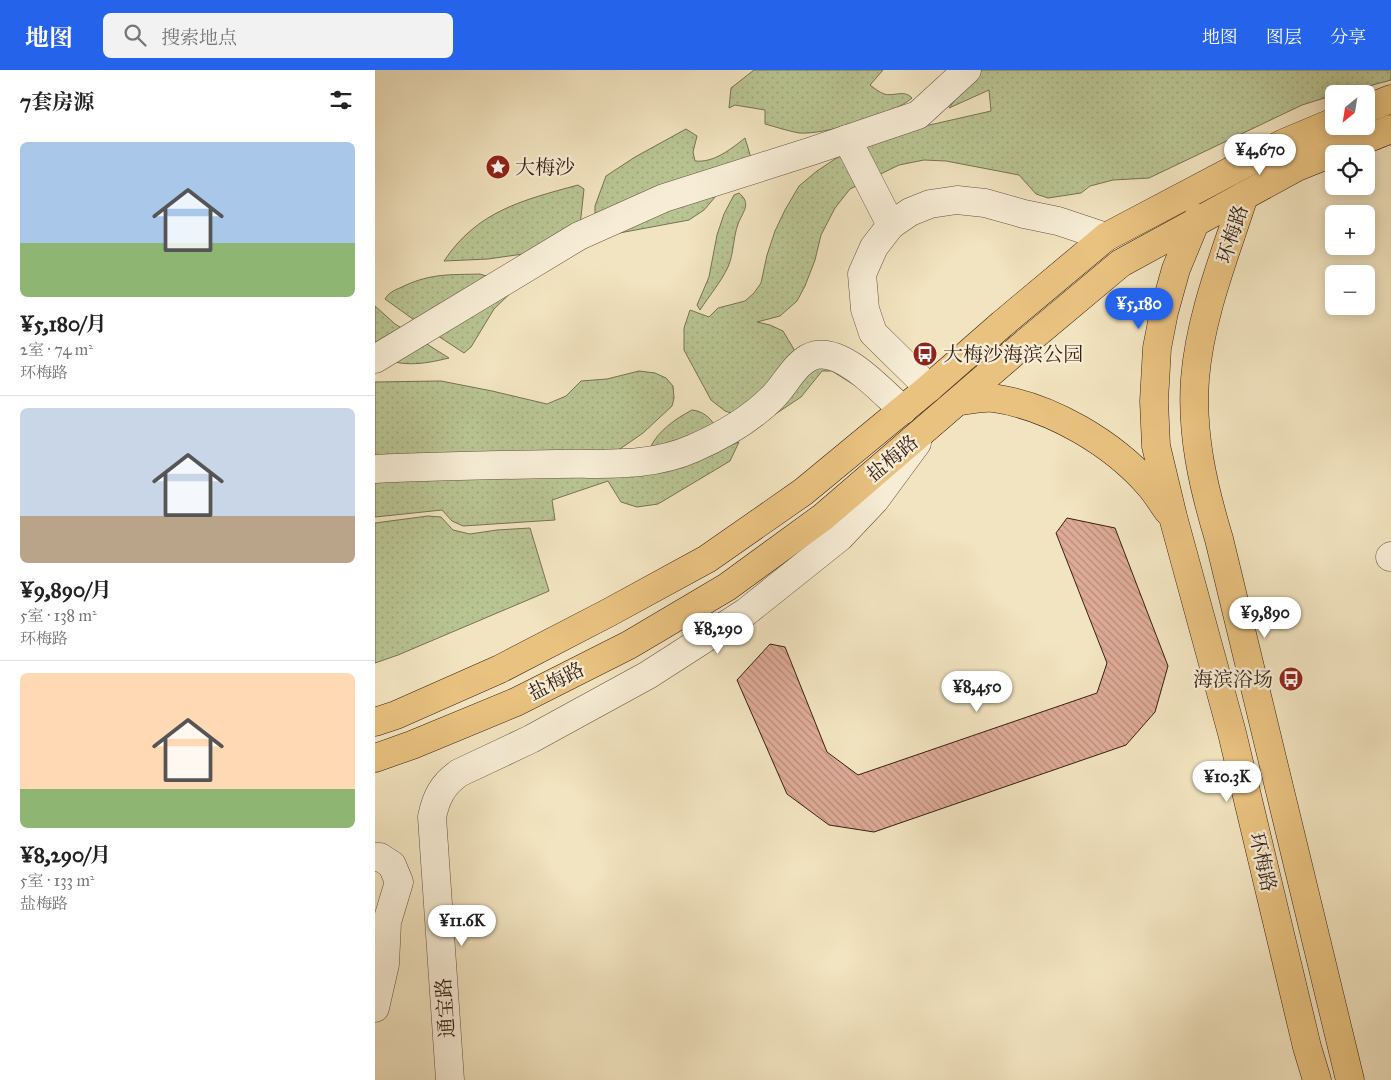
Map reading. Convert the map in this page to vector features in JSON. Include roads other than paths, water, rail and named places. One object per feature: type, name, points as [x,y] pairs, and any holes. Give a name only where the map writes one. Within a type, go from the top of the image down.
[{"type":"main road","points":[[1375,105],[1391,99]]},
{"type":"main road","name":"盐梅路","points":[[375,722],[396,715],[500,669],[707,559],[803,492],[903,410],[1106,237],[1284,143],[1325,126]]},
{"type":"main road","name":"盐梅路","points":[[375,758],[412,745],[516,702],[629,645],[727,587],[823,517],[1121,263],[1297,167],[1391,129]]},
{"type":"main road","name":"环梅路","points":[[1235,169],[1195,223],[1176,269],[1164,312],[1157,348],[1154,400],[1156,446],[1173,517],[1232,733],[1317,1080]]},
{"type":"main road","name":"环梅路","points":[[1244,196],[1199,348],[1194,404],[1198,455],[1207,501],[1224,558],[1350,1080]]},
{"type":"main road","points":[[959,401],[991,398],[1025,405],[1058,418],[1093,438],[1125,462],[1150,486],[1173,517]]},
{"type":"street","points":[[375,359],[579,236],[664,198],[918,115],[967,70]]},
{"type":"street","points":[[847,139],[891,225]]},
{"type":"street","name":"环梅路","points":[[1235,169],[1244,196]]},
{"type":"street","points":[[929,388],[873,334],[865,309],[862,274],[874,247],[891,225],[910,212],[930,204],[957,200],[985,203],[1058,221],[1106,237]]},
{"type":"street","points":[[375,469],[628,464],[660,460],[695,448],[731,428],[773,396],[804,362],[815,355],[830,355],[843,361],[866,376],[903,410]]},
{"type":"street","name":"通宝路","points":[[450,1080],[433,817],[439,793],[449,780],[459,773],[531,739],[648,675],[746,612],[840,537],[875,500],[930,426]]},
{"type":"street","points":[[375,857],[380,857],[392,865],[399,882],[387,922],[385,964],[375,1008]]},
{"type":"street","points":[[399,882],[437,877]]},
{"type":"place","name":"大梅沙","points":[[498,167]]},
{"type":"place","name":"大梅沙海滨公园","points":[[925,354]]},
{"type":"place","name":"海滨浴场","points":[[1291,679]]}]
